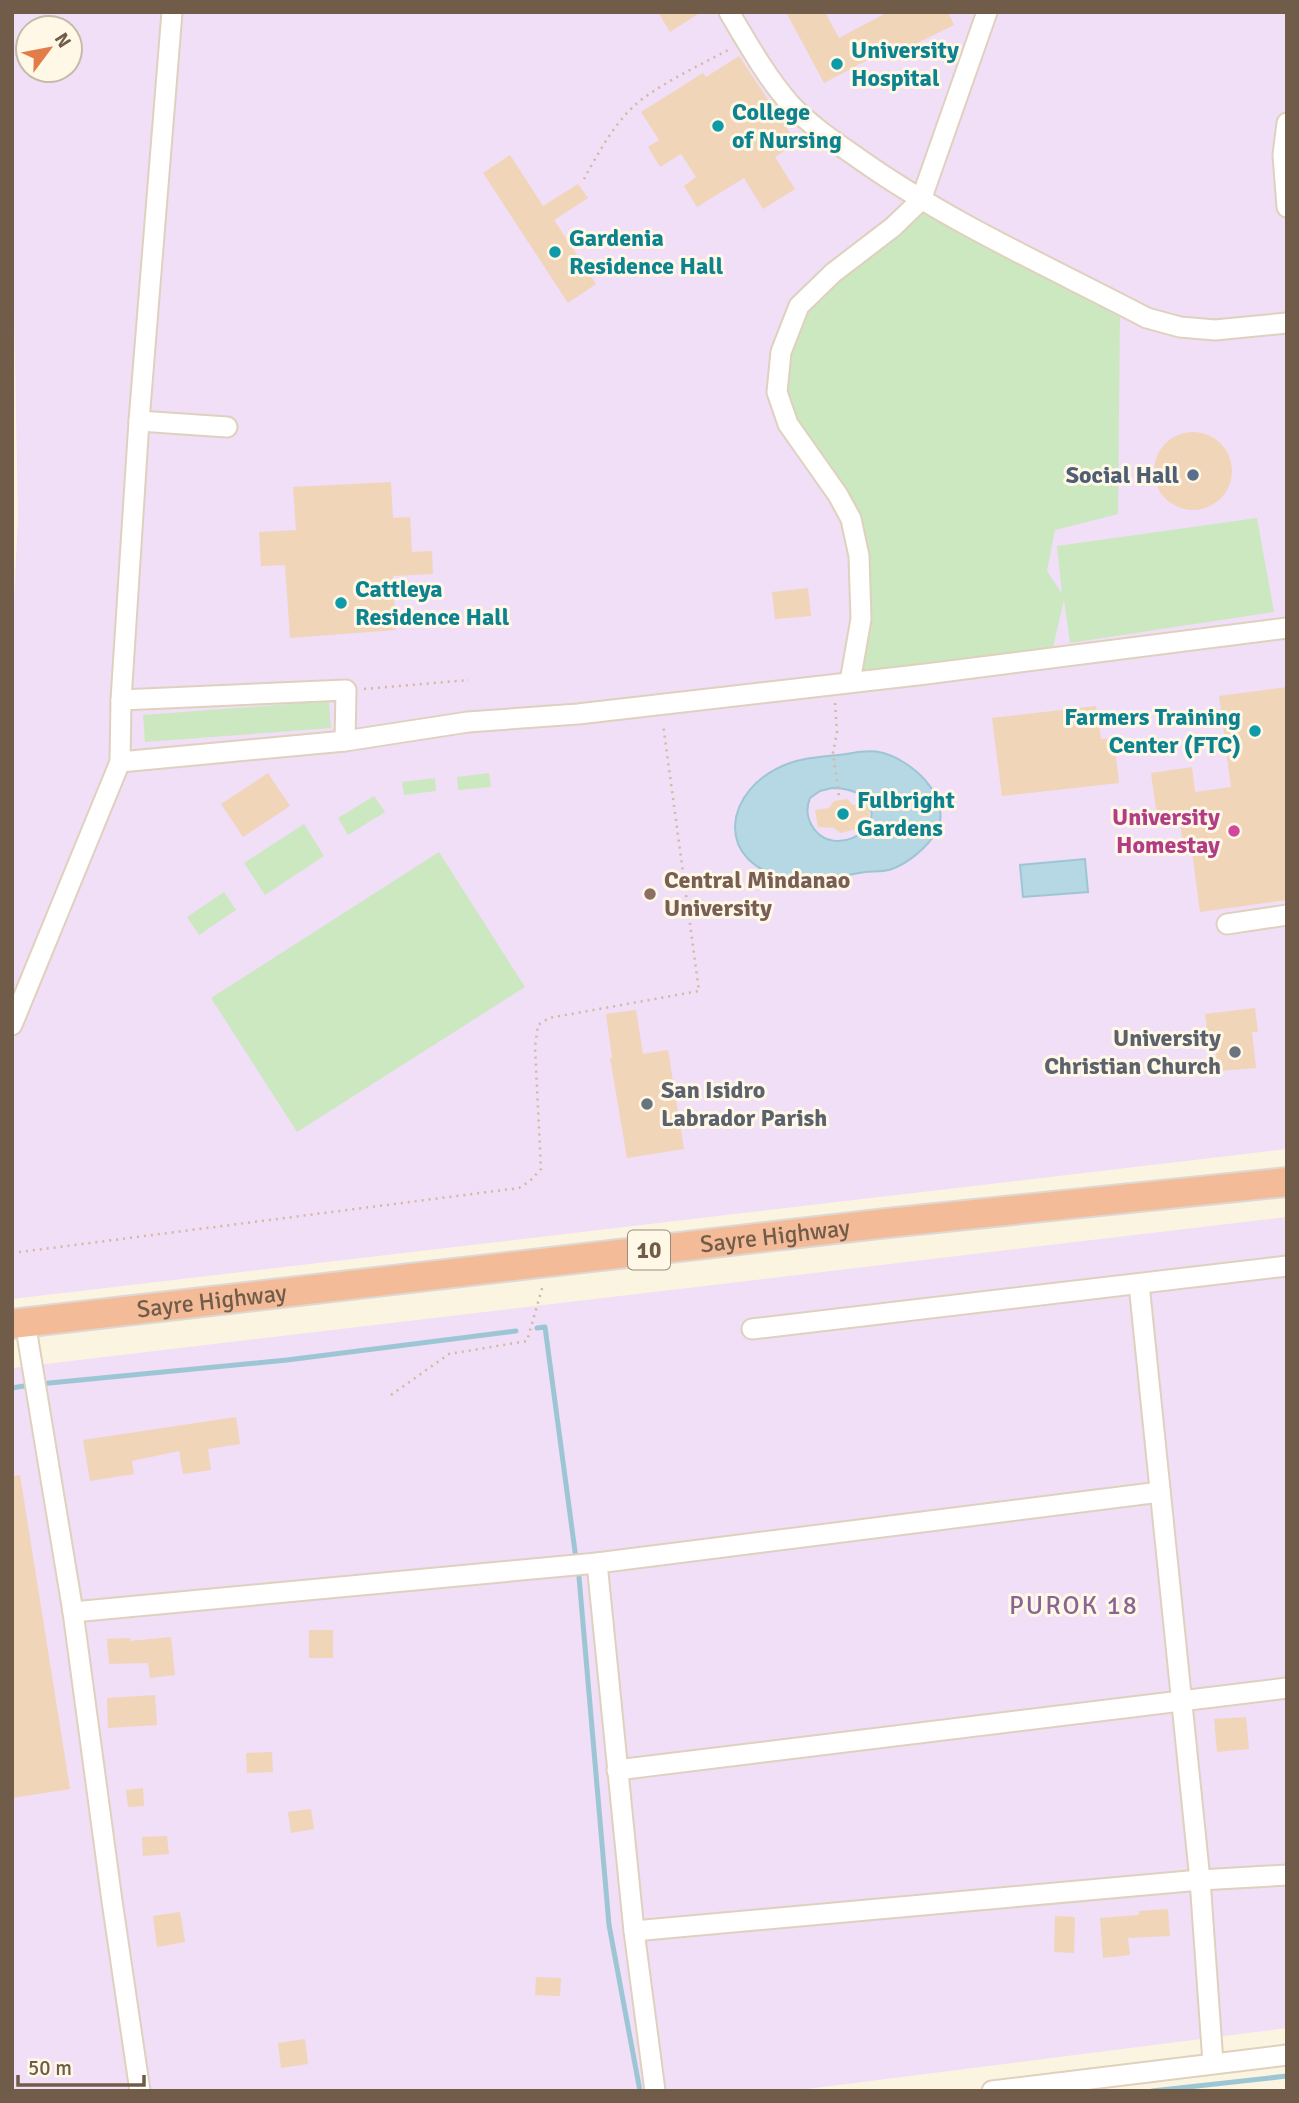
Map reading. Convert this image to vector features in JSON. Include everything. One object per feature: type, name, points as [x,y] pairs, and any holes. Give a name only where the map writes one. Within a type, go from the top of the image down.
[{"type":"highway","name":"Sayre Highway","points":[[19,1323],[887,1223],[1287,1182]]},
{"type":"street","points":[[12,1026],[120,762],[121,700],[139,421],[172,12]]},
{"type":"street","points":[[729,12],[791,105],[823,134],[921,200],[1147,318],[1180,327],[1215,330],[1287,323]]},
{"type":"street","points":[[842,683],[861,619],[859,556],[850,519],[838,495],[788,424],[777,393],[781,352],[799,306],[833,273],[893,227],[921,200],[987,12]]},
{"type":"street","points":[[1287,123],[1283,155],[1287,208]]},
{"type":"street","points":[[139,421],[227,427]]},
{"type":"street","points":[[120,762],[345,741],[468,722],[578,714],[1095,654],[1287,628]]},
{"type":"street","points":[[121,700],[346,690],[345,741]]},
{"type":"street","points":[[1227,924],[1287,915]]},
{"type":"street","points":[[752,1329],[1287,1266]]},
{"type":"street","points":[[1139,1283],[1200,1880],[1213,2063]]},
{"type":"street","points":[[19,1323],[73,1612],[140,2091]]},
{"type":"street","points":[[73,1612],[597,1563],[1160,1492]]},
{"type":"street","points":[[597,1563],[634,1931],[655,2091]]},
{"type":"street","points":[[617,1770],[1287,1688]]},
{"type":"street","points":[[634,1931],[1200,1880],[1287,1875]]},
{"type":"street","points":[[992,2091],[1287,2055]]},
{"type":"path","points":[[584,179],[601,148],[624,117],[644,97],[746,40]]},
{"type":"path","points":[[346,690],[469,680]]},
{"type":"path","points":[[839,796],[833,753],[842,683]]},
{"type":"path","points":[[12,1253],[506,1190],[519,1188],[530,1181],[541,1169],[535,1047],[538,1025],[549,1018],[699,991],[660,704]]},
{"type":"path","points":[[391,1395],[449,1354],[527,1341],[550,1261]]},
{"type":"shaded area","name":"Central Mindanao University","points":[[12,12],[1287,12],[1287,1149],[12,1299],[12,639],[18,518],[12,203]]},
{"type":"shaded area","points":[[1287,1217],[1287,2028],[791,2091],[12,2091],[12,1368]]},
{"type":"green space","points":[[921,200],[1120,311],[1118,514],[1055,530],[1047,571],[1062,594],[1057,546],[1257,518],[1274,612],[1070,643],[1064,600],[1053,647],[857,677],[867,554],[779,396],[799,306]]},
{"type":"green space","points":[[329,701],[331,728],[145,742],[143,715]]},
{"type":"green space","points":[[489,773],[491,787],[458,790],[457,777]]},
{"type":"green space","points":[[435,778],[436,791],[404,795],[402,782]]},
{"type":"green space","points":[[374,796],[385,812],[348,835],[338,818]]},
{"type":"green space","points":[[304,824],[324,856],[265,895],[244,863]]},
{"type":"green space","points":[[439,852],[525,987],[297,1132],[211,998]]},
{"type":"green space","points":[[224,892],[236,910],[199,935],[187,917]]},
{"type":"water","points":[[874,751],[904,762],[916,771],[934,793],[940,819],[936,832],[923,849],[889,870],[812,881],[792,879],[766,871],[748,859],[738,843],[735,825],[739,807],[750,789],[767,774],[790,763]],"holes":[[[832,788],[859,794],[870,808],[870,822],[853,838],[829,840],[822,837],[809,820],[810,798],[820,791]]]},
{"type":"water","points":[[1085,859],[1088,892],[1023,897],[1020,865]]},
{"type":"building","points":[[658,12],[701,12],[670,32]]},
{"type":"building","name":"University Hospital","points":[[786,12],[825,12],[839,38],[888,12],[948,12],[954,25],[901,51],[898,44],[824,83]]},
{"type":"building","name":"College of Nursing","points":[[739,56],[797,143],[775,157],[795,189],[763,209],[744,178],[697,207],[684,186],[696,177],[681,154],[660,167],[648,147],[659,140],[641,112],[703,73],[706,77]]},
{"type":"building","name":"Gardenia Residence Hall","points":[[510,155],[543,206],[578,184],[588,198],[554,220],[596,284],[568,303],[483,173]]},
{"type":"building","name":"Social Hall","points":[[1193,432],[1208,435],[1220,444],[1229,456],[1232,471],[1229,486],[1220,498],[1208,507],[1193,510],[1178,507],[1166,498],[1157,486],[1154,471],[1157,456],[1166,444],[1178,435]]},
{"type":"building","name":"Cattleya Residence Hall","points":[[391,482],[393,518],[410,517],[412,552],[432,551],[433,574],[393,576],[396,630],[290,638],[285,565],[261,566],[259,532],[296,530],[293,487]]},
{"type":"building","points":[[808,588],[811,616],[775,619],[772,592]]},
{"type":"building","name":"University Homestay","points":[[1287,687],[1287,900],[1200,912],[1191,845],[1183,846],[1179,814],[1157,817],[1151,773],[1192,767],[1195,792],[1231,787],[1219,696]]},
{"type":"building","points":[[1096,706],[1101,739],[1114,738],[1119,783],[1002,796],[992,718]]},
{"type":"building","points":[[268,773],[290,806],[243,837],[221,804]]},
{"type":"building","name":"Fulbright Gardens","points":[[847,799],[853,805],[866,802],[870,810],[869,818],[858,820],[856,829],[841,833],[834,828],[818,827],[815,810],[829,808],[834,801]]},
{"type":"building","name":"University Christian Church","points":[[1255,1008],[1258,1032],[1252,1032],[1256,1068],[1218,1071],[1214,1036],[1208,1037],[1205,1014]]},
{"type":"building","name":"San Isidro Labrador Parish","points":[[636,1010],[643,1054],[668,1050],[684,1149],[627,1158],[610,1058],[606,1014]]},
{"type":"building","points":[[236,1417],[240,1444],[208,1449],[211,1470],[183,1474],[179,1451],[132,1461],[134,1474],[90,1481],[83,1440]]},
{"type":"building","points":[[20,1475],[70,1789],[12,1798],[12,1476]]},
{"type":"building","points":[[309,1630],[333,1630],[333,1658],[309,1658]]},
{"type":"building","points":[[171,1637],[175,1675],[150,1678],[148,1663],[109,1664],[107,1639],[130,1638],[130,1641]]},
{"type":"building","points":[[155,1695],[157,1725],[108,1728],[107,1698]]},
{"type":"building","points":[[1246,1717],[1249,1749],[1217,1752],[1214,1719]]},
{"type":"building","points":[[272,1752],[273,1772],[247,1773],[246,1753]]},
{"type":"building","points":[[143,1788],[144,1806],[128,1807],[126,1790]]},
{"type":"building","points":[[311,1809],[314,1829],[291,1833],[288,1812]]},
{"type":"building","points":[[167,1836],[169,1854],[143,1856],[142,1837]]},
{"type":"building","points":[[1168,1909],[1170,1936],[1128,1938],[1130,1955],[1103,1958],[1100,1918],[1139,1915],[1139,1911]]},
{"type":"building","points":[[180,1912],[185,1942],[157,1947],[153,1916]]},
{"type":"building","points":[[1055,1916],[1075,1917],[1074,1953],[1054,1952]]},
{"type":"building","points":[[536,1977],[561,1978],[560,1996],[535,1995]]},
{"type":"building","points":[[305,2039],[308,2064],[281,2068],[278,2043]]},
{"type":"waterway","points":[[537,1328],[545,1327],[576,1559]]},
{"type":"waterway","points":[[39,1384],[287,1360],[516,1331]]},
{"type":"waterway","points":[[12,1388],[30,1385]]},
{"type":"waterway","points":[[579,1577],[609,1925],[640,2091]]},
{"type":"waterway","points":[[1152,2091],[1287,2076]]},
{"type":"place","name":"University Hospital","points":[[837,64]]},
{"type":"place","name":"College of Nursing","points":[[718,126]]},
{"type":"place","name":"Gardenia Residence Hall","points":[[555,252]]},
{"type":"place","name":"Social Hall","points":[[1193,475]]},
{"type":"place","name":"Cattleya Residence Hall","points":[[341,603]]},
{"type":"place","name":"Farmers Training Center (FTC)","points":[[1255,731]]},
{"type":"place","name":"Fulbright Gardens","points":[[843,814]]},
{"type":"place","name":"University Homestay","points":[[1234,831]]},
{"type":"place","name":"Central Mindanao University","points":[[650,894]]},
{"type":"place","name":"University Christian Church","points":[[1235,1052]]},
{"type":"place","name":"San Isidro Labrador Parish","points":[[647,1104]]},
{"type":"district","name":"PUROK 18","points":[[1074,1606]]}]
